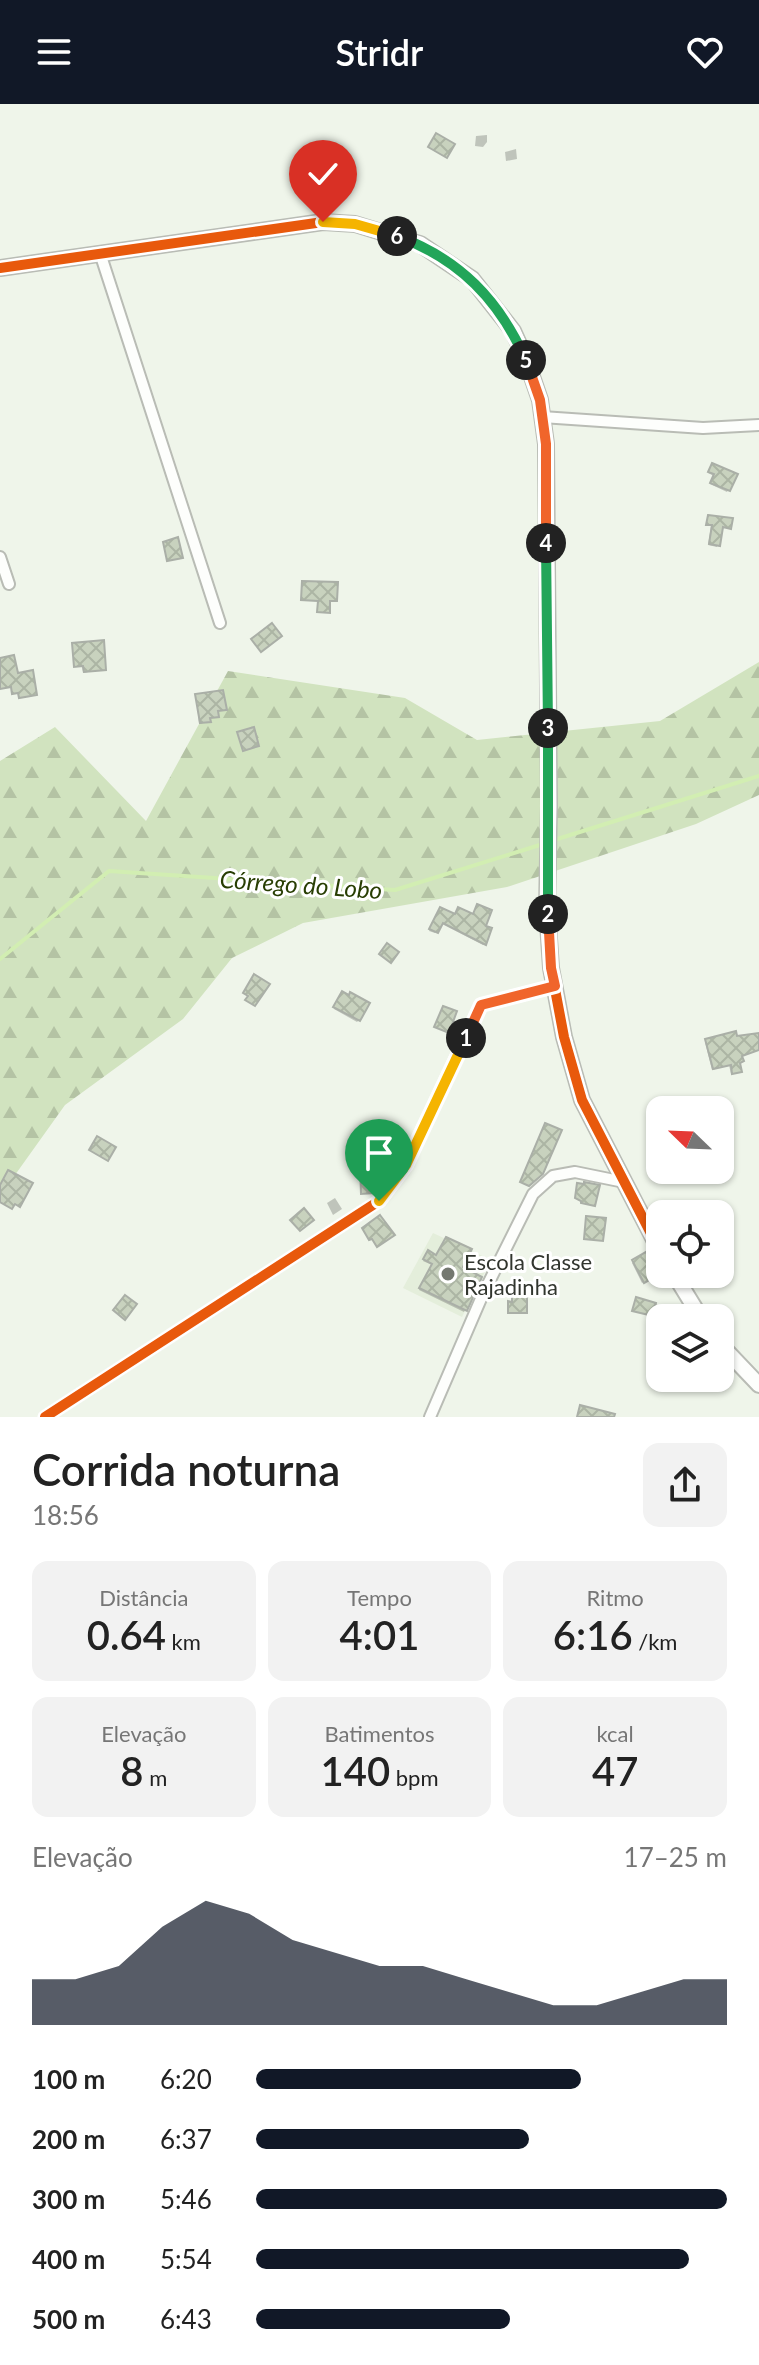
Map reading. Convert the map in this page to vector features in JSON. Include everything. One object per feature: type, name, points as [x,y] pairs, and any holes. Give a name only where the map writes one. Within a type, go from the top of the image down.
[{"type":"street","points":[[0,268],[323,222],[355,224],[420,244],[472,279],[513,331],[536,387],[546,444],[547,909],[551,968],[564,1037],[582,1100],[646,1224]]},
{"type":"street","points":[[100,253],[220,623]]},
{"type":"street","points":[[542,417],[703,428],[759,425]]},
{"type":"street","points":[[0,557],[9,584]]},
{"type":"street","points":[[45,1417],[379,1201],[406,1165],[481,1005],[555,986]]},
{"type":"street","points":[[430,1417],[483,1294],[533,1194],[553,1176],[575,1172],[624,1182]]},
{"type":"street","points":[[734,1359],[759,1385]]},
{"type":"shaded area","name":"Escola Classe Rajadinha","points":[[433,1233],[491,1260],[462,1317],[403,1288]]},
{"type":"green space","points":[[759,662],[759,795],[696,824],[507,887],[303,923],[232,958],[183,1019],[65,1105],[0,1196],[0,761],[55,727],[146,821],[228,671],[405,698],[477,740],[660,721]]},
{"type":"building","points":[[436,133],[455,144],[447,158],[428,147]]},
{"type":"building","points":[[712,463],[738,474],[730,491],[710,483],[714,474],[708,472]]},
{"type":"building","points":[[708,515],[733,518],[731,529],[723,527],[720,546],[709,544],[712,525],[706,525]]},
{"type":"building","points":[[178,537],[183,558],[167,561],[163,542]]},
{"type":"building","points":[[302,581],[338,582],[337,601],[330,601],[330,613],[317,612],[318,601],[301,600]]},
{"type":"building","points":[[272,623],[282,636],[261,652],[251,639]]},
{"type":"building","points":[[104,640],[106,670],[84,672],[83,666],[74,667],[72,643]]},
{"type":"building","points":[[14,655],[18,673],[33,670],[37,695],[19,698],[18,693],[12,694],[11,687],[0,689],[0,658]]},
{"type":"building","points":[[223,690],[227,710],[218,711],[219,717],[210,718],[211,722],[200,723],[195,694]]},
{"type":"building","points":[[254,727],[259,746],[243,751],[237,732]]},
{"type":"building","points":[[477,904],[492,910],[486,926],[492,928],[486,945],[443,923],[438,933],[429,929],[440,907],[455,914],[458,907],[473,914]]},
{"type":"building","points":[[387,943],[399,952],[391,963],[379,954]]},
{"type":"building","points":[[254,974],[270,984],[255,1006],[245,1000],[248,996],[243,993]]},
{"type":"building","points":[[342,991],[370,1003],[360,1021],[333,1007]]},
{"type":"building","points":[[443,1006],[457,1011],[449,1033],[434,1027]]},
{"type":"building","points":[[736,1031],[737,1036],[759,1033],[759,1050],[742,1056],[742,1072],[732,1074],[731,1065],[713,1069],[705,1039]]},
{"type":"building","points":[[545,1123],[562,1130],[543,1174],[529,1186],[520,1182]]},
{"type":"building","points":[[97,1136],[116,1147],[108,1161],[89,1150]]},
{"type":"building","points":[[385,1162],[386,1178],[375,1193],[361,1194],[360,1164]]},
{"type":"building","points":[[8,1170],[33,1183],[20,1207],[15,1204],[12,1209],[0,1202],[0,1185]]},
{"type":"building","points":[[577,1183],[600,1185],[595,1206],[581,1203],[575,1198]]},
{"type":"building","points":[[304,1208],[314,1220],[300,1231],[290,1220]]},
{"type":"building","points":[[380,1215],[395,1235],[377,1247],[362,1228]]},
{"type":"building","points":[[586,1216],[606,1218],[603,1241],[584,1239]]},
{"type":"building","name":"Escola Classe Rajadinha","points":[[446,1237],[472,1249],[463,1267],[482,1277],[467,1311],[419,1288],[432,1264],[423,1259],[428,1250],[436,1255]]},
{"type":"building","points":[[646,1252],[646,1282],[644,1283],[632,1260]]},
{"type":"building","points":[[125,1295],[137,1304],[125,1320],[113,1310]]},
{"type":"building","points":[[512,1295],[527,1295],[527,1313],[508,1313],[508,1301],[512,1302]]},
{"type":"building","points":[[636,1297],[656,1303],[646,1304],[646,1314],[632,1311]]},
{"type":"building","points":[[580,1405],[615,1414],[614,1417],[577,1417]]},
{"type":"waterway","name":"Córrego do Lobo","points":[[551,841],[759,776]]},
{"type":"waterway","name":"Córrego do Lobo","points":[[0,959],[109,871],[395,890],[543,844]]},
{"type":"cycle path","points":[[0,268],[323,222],[355,224],[420,244],[472,279],[513,331],[540,400],[546,444],[547,909],[551,968],[564,1037],[582,1100],[646,1224]]},
{"type":"cycle path","points":[[45,1417],[379,1201],[406,1165],[481,1005],[555,986]]},
{"type":"place","name":"Escola Classe Rajadinha","points":[[448,1274]]},
{"type":"route","points":[[323,222],[355,224],[420,244],[472,279],[513,331],[527,362],[540,400],[546,444],[547,909],[555,986],[481,1005],[406,1165],[379,1201]]}]
